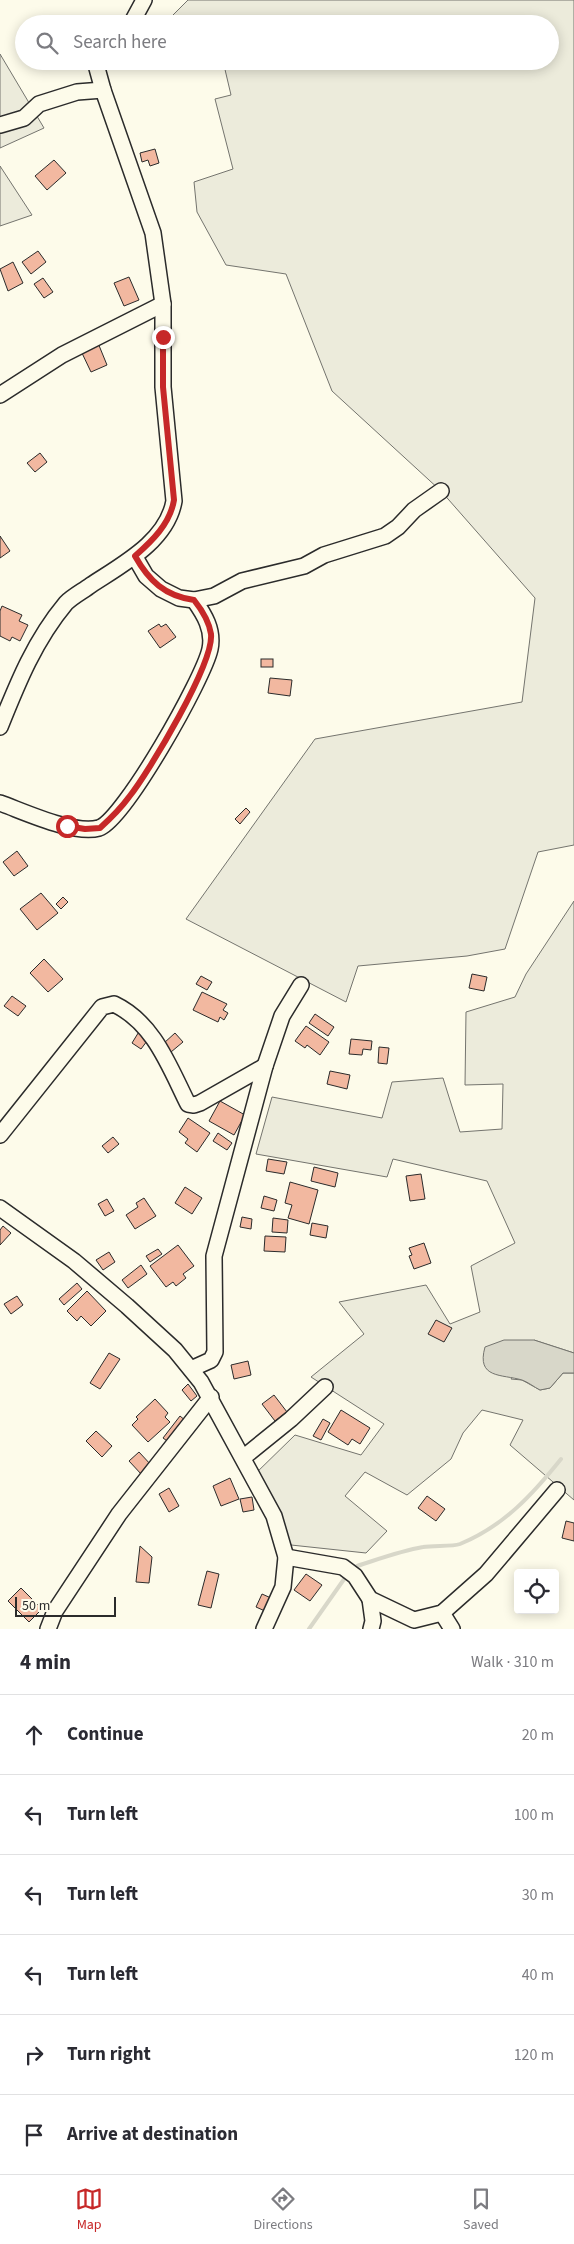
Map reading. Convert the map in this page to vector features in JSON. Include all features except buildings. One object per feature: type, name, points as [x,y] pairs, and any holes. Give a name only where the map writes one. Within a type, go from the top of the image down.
[{"type":"street","points":[[136,15],[144,0]]},
{"type":"street","points":[[0,727],[22,672],[41,635],[68,601],[135,556],[156,537],[173,509],[174,500],[163,387],[163,304],[153,233],[102,90],[97,70]]},
{"type":"street","points":[[0,125],[24,118],[39,104],[77,92],[102,90]]},
{"type":"street","points":[[0,395],[62,355],[163,304]]},
{"type":"street","points":[[135,556],[146,576],[161,589],[178,598],[194,600],[214,596],[242,581],[304,566],[324,555],[384,536],[398,527],[414,510],[440,491]]},
{"type":"street","points":[[0,804],[67,826],[85,829],[100,828],[113,816],[130,796],[192,693],[210,649],[211,634],[205,615],[194,600]]},
{"type":"street","points":[[191,1370],[211,1360],[215,1352],[214,1256],[265,1066],[282,1016],[301,985]]},
{"type":"street","points":[[0,1135],[102,1007],[114,1004],[128,1011],[152,1034],[188,1104],[194,1106],[265,1066]]},
{"type":"street","points":[[0,1208],[74,1261],[127,1306],[175,1350],[211,1397],[274,1516],[286,1558],[282,1587],[264,1629]]},
{"type":"street","points":[[244,1457],[291,1419],[325,1387]]},
{"type":"street","points":[[48,1629],[55,1611],[119,1514],[211,1397]]},
{"type":"street","points":[[370,1600],[417,1625],[442,1613],[486,1574],[557,1490]]},
{"type":"street","points":[[286,1558],[343,1567],[355,1576],[370,1600],[373,1621],[371,1629]]},
{"type":"street","points":[[442,1613],[452,1629]]},
{"type":"shaded area","points":[[188,0],[574,0],[574,845],[538,852],[505,949],[467,956],[358,966],[346,1002],[186,919],[315,739],[522,702],[535,598],[441,491],[332,391],[286,274],[226,265],[197,212],[194,182],[233,169],[215,99],[231,95],[225,70],[559,70],[559,15],[173,15]]},
{"type":"shaded area","points":[[0,54],[44,128],[0,148]]},
{"type":"shaded area","points":[[0,166],[32,215],[0,226]]},
{"type":"shaded area","points":[[574,901],[574,1353],[534,1340],[511,1379],[522,1380],[540,1390],[550,1388],[563,1373],[574,1373],[574,1500],[510,1445],[523,1420],[482,1410],[463,1433],[451,1459],[407,1495],[365,1472],[345,1496],[387,1531],[366,1553],[291,1545],[253,1476],[295,1435],[361,1455],[384,1424],[311,1377],[364,1334],[339,1302],[426,1285],[450,1324],[480,1312],[471,1266],[515,1243],[487,1181],[393,1159],[387,1177],[256,1154],[272,1097],[382,1118],[392,1082],[443,1078],[460,1132],[502,1129],[503,1084],[465,1085],[466,1012],[515,997],[526,974]]},
{"type":"shaded area","points":[[504,1340],[534,1340],[574,1353],[574,1373],[563,1373],[550,1388],[540,1390],[522,1380],[493,1373],[487,1370],[484,1365],[485,1347]]},
{"type":"waterway","points":[[357,1566],[390,1555],[427,1546],[457,1545],[476,1537],[504,1518],[528,1497],[561,1459]]},
{"type":"waterway","points":[[309,1629],[347,1575]]},
{"type":"route","points":[[67,826],[85,829],[100,828],[130,796],[192,693],[210,649],[211,634],[205,615],[194,600],[178,598],[161,589],[146,576],[135,556],[156,537],[173,509],[174,500],[169,465],[163,387],[163,337]]}]
